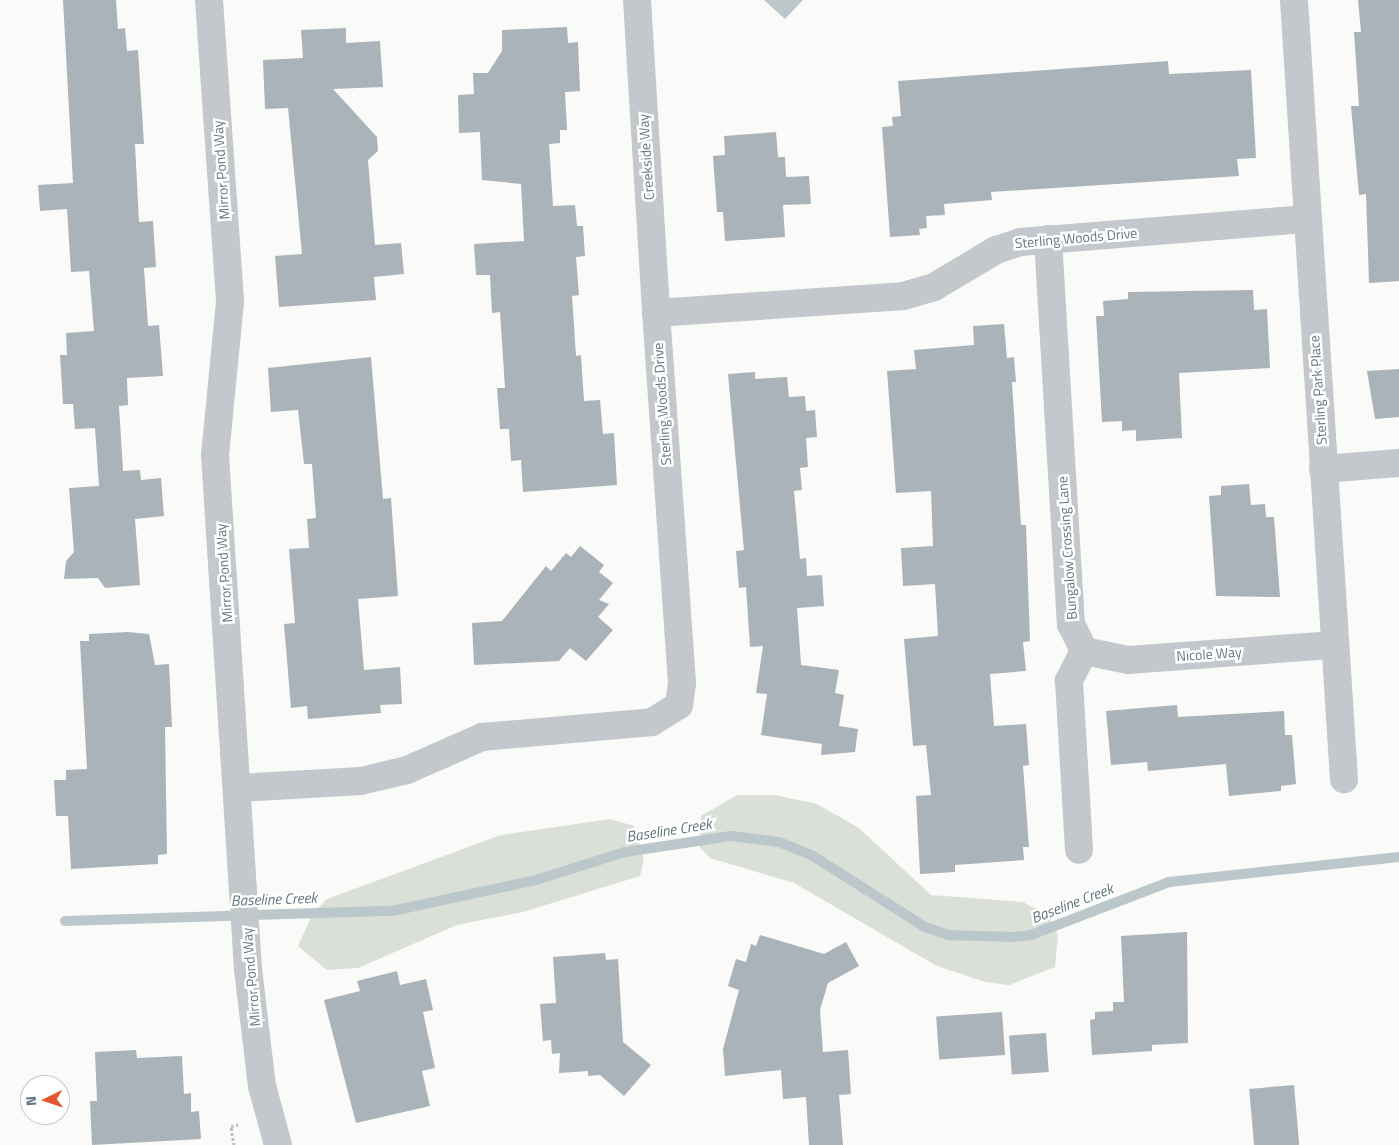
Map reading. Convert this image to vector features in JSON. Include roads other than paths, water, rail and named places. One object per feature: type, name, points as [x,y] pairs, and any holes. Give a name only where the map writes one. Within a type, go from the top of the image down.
[{"type":"street","name":"Mirror Pond Way","points":[[209,0],[230,302],[215,454],[239,788],[247,940],[262,1086],[278,1145]]},
{"type":"street","name":"Creekside Way","points":[[637,0],[656,313]]},
{"type":"street","name":"Sterling Park Place","points":[[1294,0],[1344,779]]},
{"type":"street","name":"Sterling Woods Drive","points":[[239,788],[362,781],[407,770],[482,737],[652,722],[679,705],[682,683],[656,313],[916,294],[1008,245],[1048,239],[1307,219]]},
{"type":"street","name":"Bungalow Crossing Lane","points":[[1048,239],[1071,624],[1084,651]]},
{"type":"street","points":[[1323,469],[1399,463]]},
{"type":"street","name":"Nicole Way","points":[[1084,651],[1128,660],[1334,645]]},
{"type":"street","points":[[1079,850],[1069,681],[1084,651]]},
{"type":"waterway","name":"Baseline Creek","points":[[65,921],[392,911],[536,880],[625,852],[731,836],[779,842],[813,856],[925,927],[948,935],[1013,937],[1031,935],[1169,882],[1399,857]]}]
